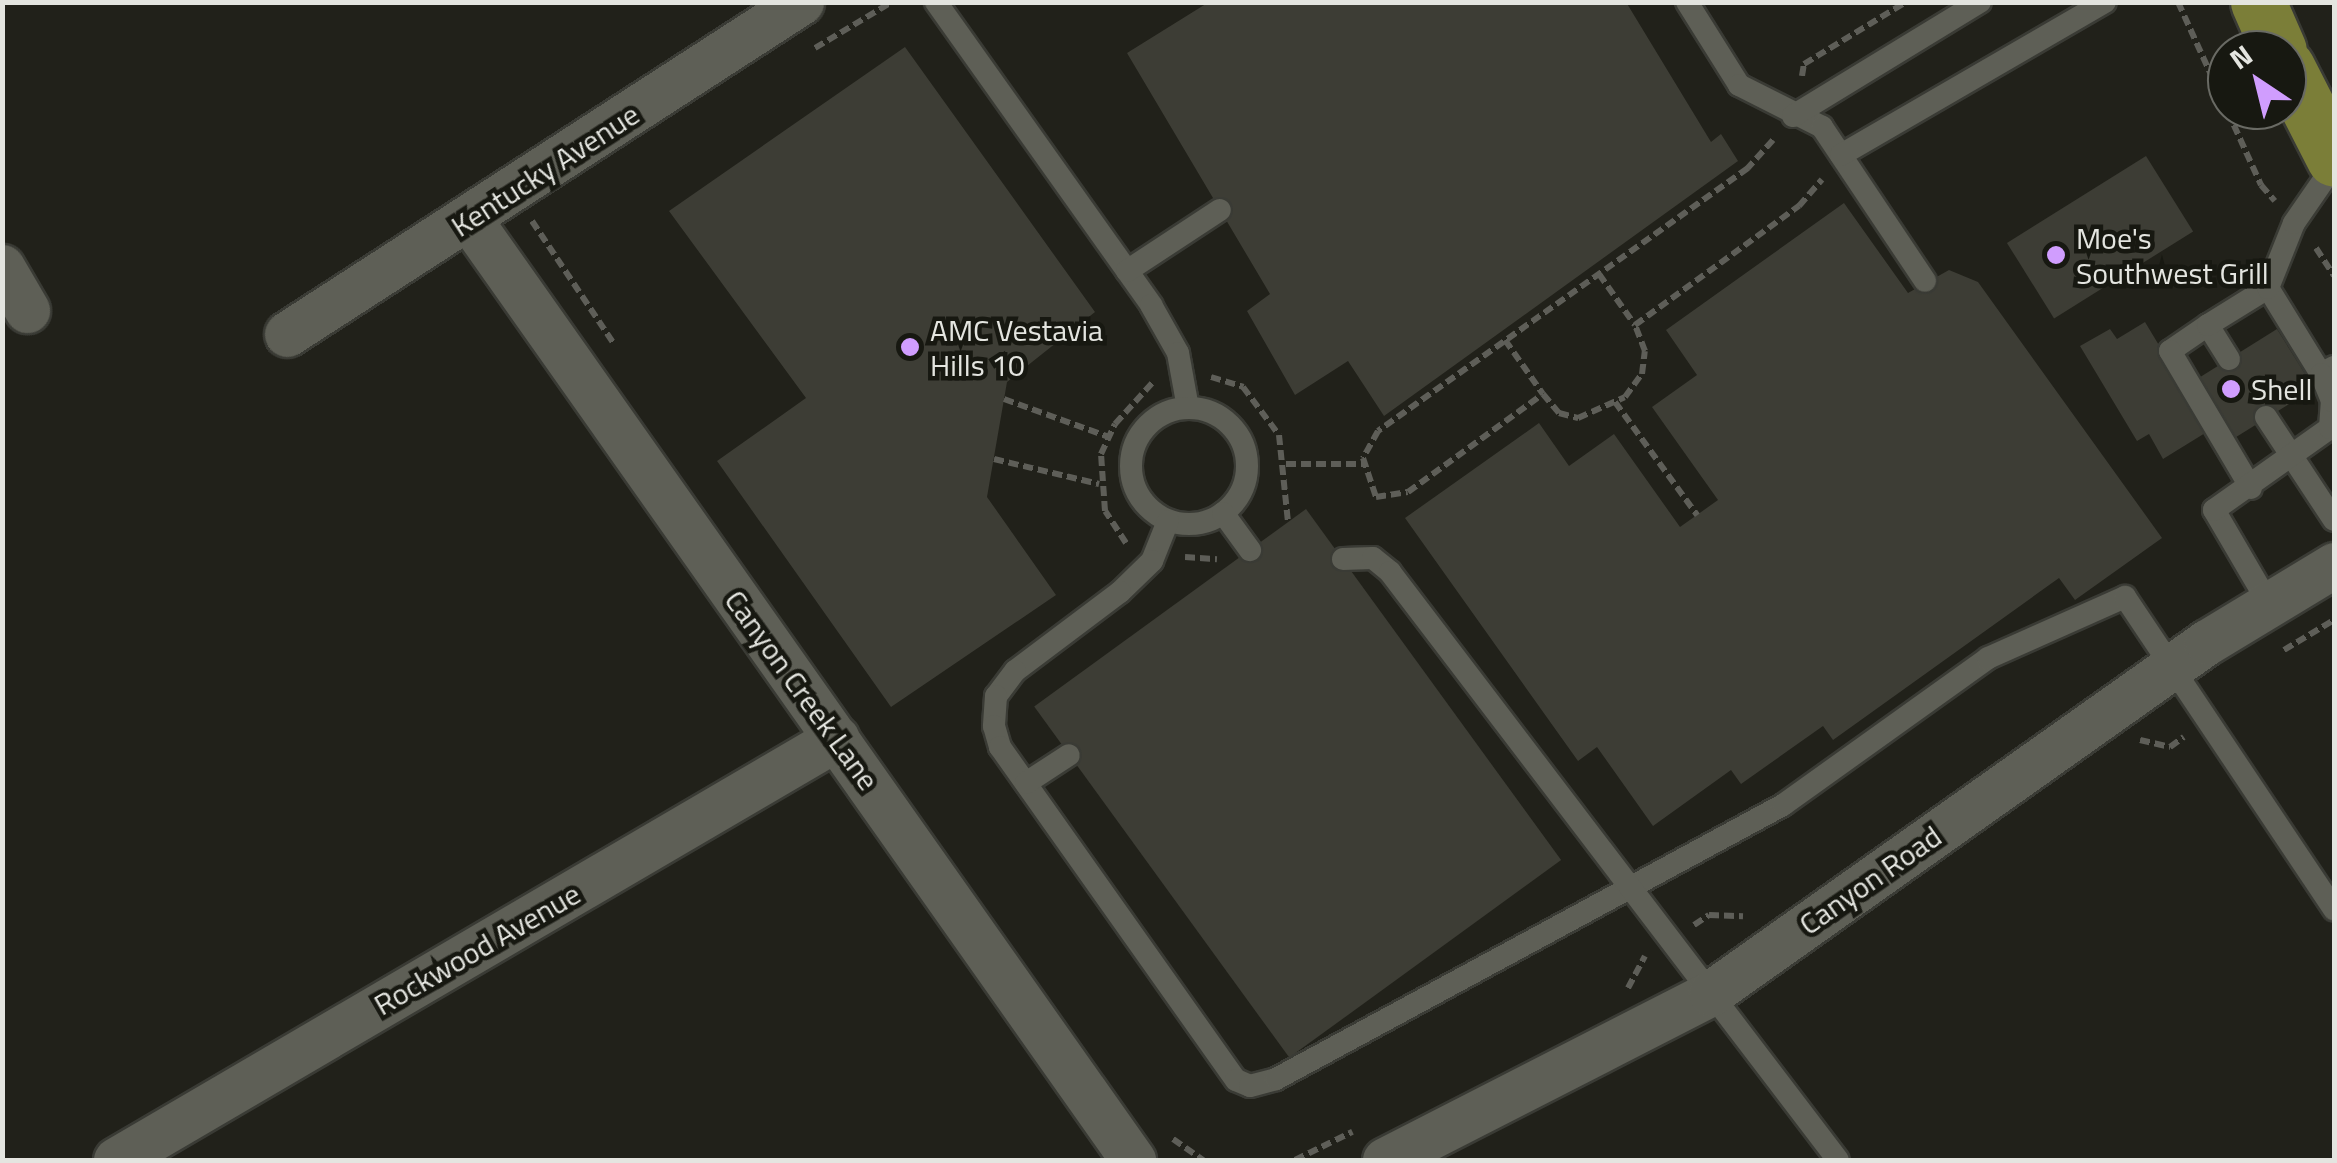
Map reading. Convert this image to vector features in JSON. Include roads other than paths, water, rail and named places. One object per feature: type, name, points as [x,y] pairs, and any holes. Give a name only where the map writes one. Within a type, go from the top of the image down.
[{"type":"main road","points":[[2258,2],[2270,30]]},
{"type":"main road","points":[[2307,107],[2334,162]]},
{"type":"street","name":"Kentucky Avenue","points":[[287,334],[801,2]]},
{"type":"street","name":"Canyon Creek Lane","points":[[470,219],[1133,1160]]},
{"type":"street","points":[[2,267],[27,310]]},
{"type":"street","name":"Canyon Road","points":[[1375,1143],[1711,993],[2169,669],[2334,565]]},
{"type":"street","name":"Rockwood Avenue","points":[[116,1160],[837,738]]},
{"type":"lane","points":[[936,2],[1127,271],[1184,375],[1188,408]]},
{"type":"lane","points":[[1687,2],[1739,85],[1793,116],[1822,127],[1925,282]]},
{"type":"lane","points":[[1793,116],[1980,2]]},
{"type":"lane","points":[[1841,155],[2105,2]]},
{"type":"lane","points":[[2251,488],[2170,351],[2268,288],[2294,223],[2334,162]]},
{"type":"lane","points":[[1127,271],[1220,210]]},
{"type":"lane","points":[[2268,288],[2328,371],[2332,402],[2330,428],[2294,459],[2214,510],[2270,604]]},
{"type":"lane","points":[[2208,326],[2229,359]]},
{"type":"lane","points":[[1188,408],[1219,415],[1244,444],[1245,482],[1223,514],[1187,525],[1168,521],[1138,497],[1130,459],[1147,424],[1188,408]]},
{"type":"lane","points":[[2266,416],[2334,520]]},
{"type":"lane","points":[[1223,514],[1250,550]]},
{"type":"lane","points":[[1168,521],[1154,554],[1120,592],[1015,671],[996,696],[994,726],[1026,783],[1236,1080],[1250,1086],[1276,1079],[1783,806],[1988,658],[2125,597]]},
{"type":"lane","points":[[1343,559],[1374,558],[1390,572],[1628,890],[1838,1160]]},
{"type":"lane","points":[[2108,577],[2334,909]]},
{"type":"lane","points":[[1026,783],[1068,756]]},
{"type":"place","name":"Moe's Southwest Grill","points":[[2056,255]]},
{"type":"place","name":"AMC Vestavia Hills 10","points":[[910,347]]},
{"type":"place","name":"Shell","points":[[2231,389]]}]
